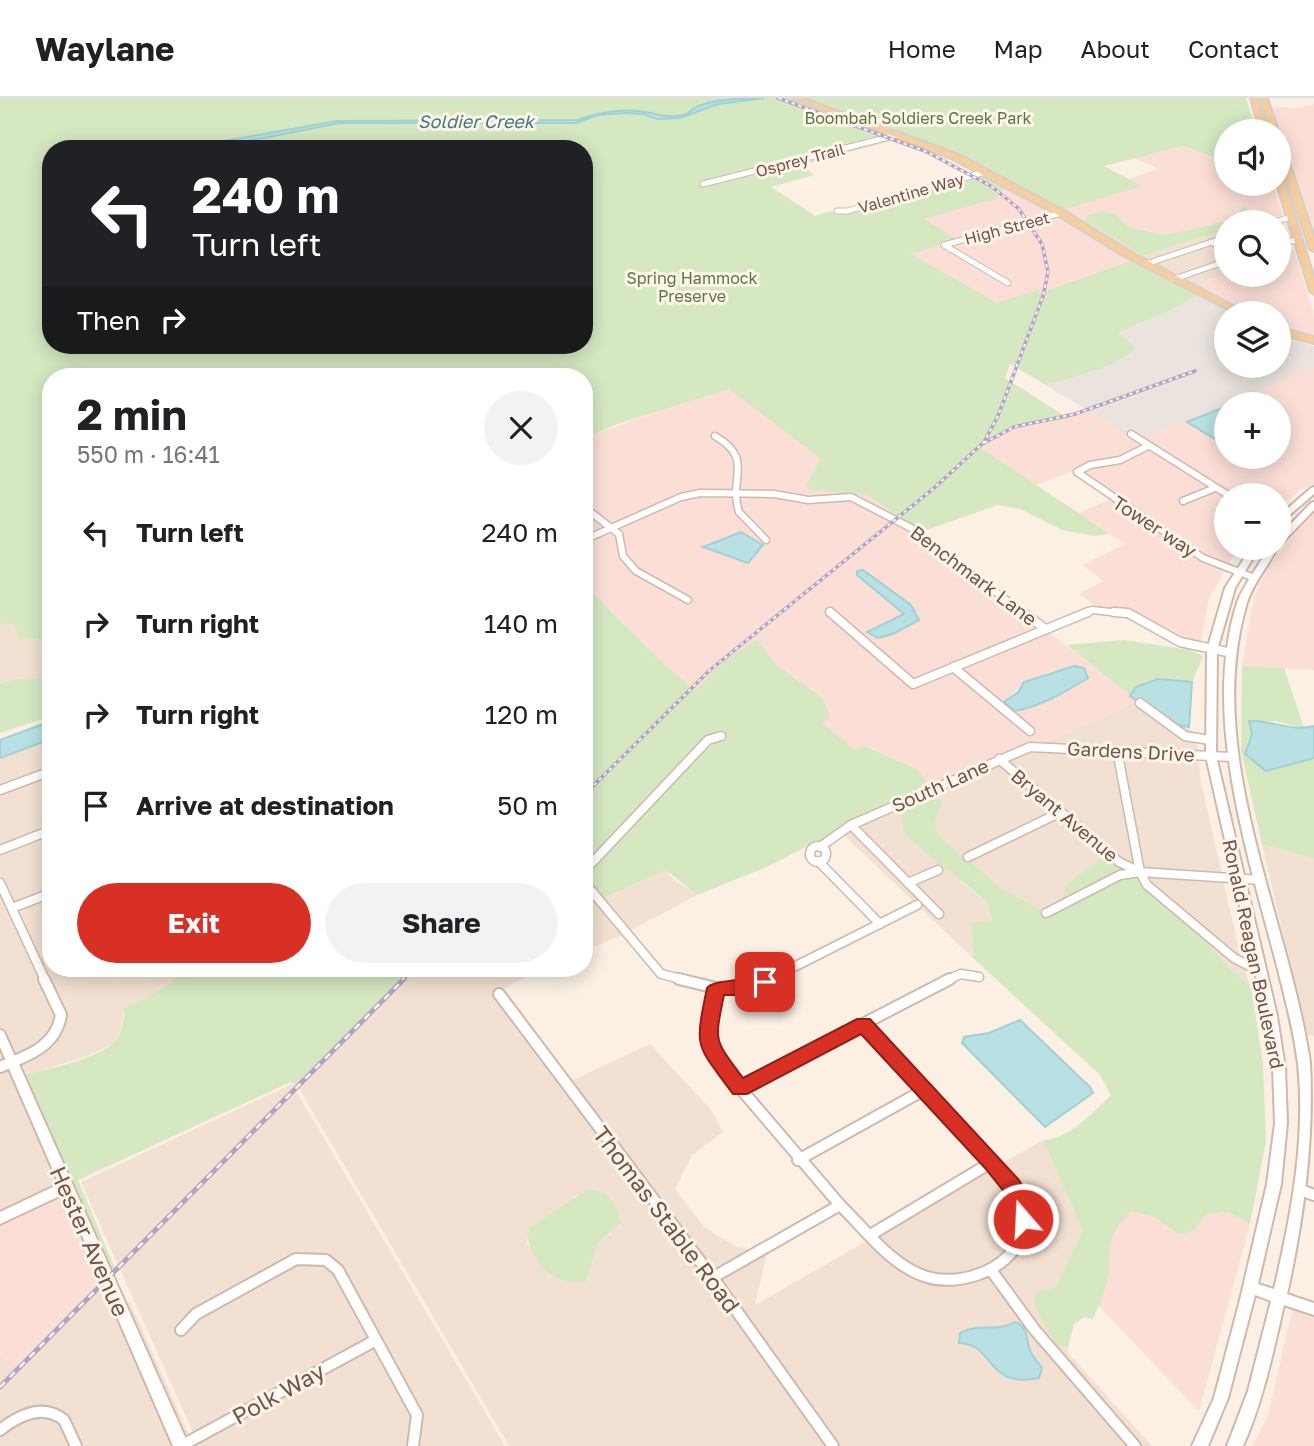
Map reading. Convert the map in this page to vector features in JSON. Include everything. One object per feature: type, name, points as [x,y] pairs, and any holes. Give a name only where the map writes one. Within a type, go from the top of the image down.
[{"type":"main road","points":[[795,98],[897,135],[985,172],[1061,213],[1146,264],[1218,301]]},
{"type":"main road","points":[[1254,98],[1260,119]]},
{"type":"main road","points":[[1264,98],[1271,119]]},
{"type":"main road","points":[[1291,179],[1314,249]]},
{"type":"main road","points":[[1285,196],[1289,210]]},
{"type":"main road","points":[[1286,200],[1298,200]]},
{"type":"main road","points":[[1291,217],[1310,269],[1314,291]]},
{"type":"main road","points":[[1291,334],[1314,340]]},
{"type":"main road","points":[[1291,512],[1314,490]]},
{"type":"main road","points":[[1291,527],[1314,505]]},
{"type":"main road","name":"Ronald Reagan Boulevard","points":[[1200,1446],[1224,1387],[1250,1287],[1274,1184],[1281,1123],[1279,1068],[1261,972],[1211,756],[1210,740],[1212,650],[1221,613],[1237,573],[1246,560]]},
{"type":"main road","name":"Ronald Reagan Boulevard","points":[[1236,1446],[1256,1388],[1279,1297],[1301,1190],[1306,1115],[1304,1064],[1231,757],[1228,708],[1236,617],[1252,577],[1264,560]]},
{"type":"main road","name":"Hester Avenue","points":[[6,1064],[66,1187],[181,1446]]},
{"type":"main road","points":[[0,1217],[66,1187]]},
{"type":"main road","points":[[1250,1287],[1314,1309]]},
{"type":"street","name":"Osprey Trail","points":[[703,184],[897,135]]},
{"type":"street","name":"Valentine Way","points":[[837,211],[847,211],[985,172]]},
{"type":"street","name":"High Street","points":[[1009,283],[944,245],[1061,213]]},
{"type":"street","points":[[1291,241],[1298,240]]},
{"type":"street","points":[[1146,264],[1214,241]]},
{"type":"street","points":[[1174,279],[1214,265]]},
{"type":"street","points":[[1131,433],[1214,487]]},
{"type":"street","points":[[715,436],[729,443],[737,452],[740,468],[737,507],[742,518],[766,540]]},
{"type":"street","name":"Tower way","points":[[1148,446],[1129,453],[1124,458],[1096,463],[1077,472],[1203,558],[1252,577]]},
{"type":"street","name":"Tower way","points":[[1183,501],[1214,488]]},
{"type":"street","name":"Benchmark Lane","points":[[593,536],[681,498],[708,492],[737,492],[808,500],[841,497],[863,501],[911,528],[1044,628]]},
{"type":"street","points":[[593,514],[619,534],[621,552],[631,564],[661,587],[688,600]]},
{"type":"street","points":[[830,612],[912,684],[1086,611],[1116,611],[1140,617],[1180,642],[1232,653]]},
{"type":"street","points":[[953,667],[1030,730]]},
{"type":"street","points":[[1140,703],[1185,736],[1210,740]]},
{"type":"street","points":[[593,862],[708,740],[721,736]]},
{"type":"street","name":"Gardens Drive","points":[[1030,747],[1231,757]]},
{"type":"street","name":"South Lane","points":[[880,924],[808,853],[811,849],[820,848],[833,835],[851,825],[1030,747]]},
{"type":"street","points":[[1117,750],[1140,872]]},
{"type":"street","name":"Bryant Avenue","points":[[999,759],[1119,862],[1140,872],[1147,885],[1234,958],[1261,972]]},
{"type":"street","points":[[0,790],[42,774]]},
{"type":"street","points":[[968,857],[1059,813]]},
{"type":"street","points":[[851,825],[939,915]]},
{"type":"street","points":[[0,850],[42,834]]},
{"type":"street","points":[[908,883],[938,870]]},
{"type":"street","points":[[1046,913],[1103,881],[1140,872],[1261,880]]},
{"type":"street","points":[[0,883],[42,974]]},
{"type":"street","points":[[12,908],[42,896]]},
{"type":"street","points":[[593,900],[661,974],[716,988],[746,988],[765,982],[917,905]]},
{"type":"street","points":[[740,1088],[953,977],[961,974],[979,977]]},
{"type":"street","points":[[6,1064],[53,1039],[61,1026],[61,1015],[44,977]]},
{"type":"street","points":[[716,988],[706,1035],[708,1046],[798,1160],[840,1205],[905,1266],[926,1277],[951,1281],[991,1270],[1013,1250],[1023,1219],[1020,1201],[1012,1186],[992,1162],[863,1024]]},
{"type":"street","name":"Thomas Stable Road","points":[[499,994],[732,1304],[834,1446]]},
{"type":"street","name":"Hester Avenue","points":[[0,1035],[6,1064]]},
{"type":"street","points":[[798,1160],[924,1090]]},
{"type":"street","points":[[872,1234],[992,1162]]},
{"type":"street","points":[[1301,1190],[1314,1195]]},
{"type":"street","points":[[719,1274],[840,1205]]},
{"type":"street","points":[[181,1330],[196,1314],[281,1265],[312,1257],[326,1260],[338,1270],[417,1415],[417,1432],[413,1446]]},
{"type":"street","points":[[991,1270],[1034,1329],[1135,1446]]},
{"type":"street","name":"Polk Way","points":[[181,1446],[376,1340]]},
{"type":"street","points":[[0,1430],[23,1415],[43,1411],[60,1416],[67,1424],[76,1446]]},
{"type":"shaded area","points":[[1314,104],[1314,227],[1291,161],[1291,119],[1276,119],[1272,107],[1298,108]]},
{"type":"shaded area","points":[[1183,146],[1214,159],[1214,196],[1277,196],[1281,210],[1214,210],[1214,225],[1165,235],[1129,227],[1120,219],[1137,253],[1144,256],[1139,258],[1060,211],[1140,186],[1128,179],[1159,169],[1134,158]]},
{"type":"shaded area","points":[[1012,188],[1136,259],[1001,306],[909,253],[916,215]]},
{"type":"shaded area","points":[[1214,233],[1214,278],[1195,285],[1139,258]]},
{"type":"shaded area","points":[[1294,250],[1314,314],[1314,336],[1291,330],[1291,301],[1227,301],[1195,285],[1214,278],[1214,287],[1291,287],[1291,251]]},
{"type":"shaded area","points":[[1199,294],[1214,302],[1214,378],[1289,378],[1257,392],[1214,392],[1214,411],[1135,440],[1046,385],[1112,363],[1121,331],[1172,310]]},
{"type":"shaded area","points":[[1291,340],[1314,346],[1314,367],[1291,377]]},
{"type":"shaded area","points":[[1314,367],[1314,484],[1291,497],[1291,483],[1214,483],[1214,560],[1231,560],[1209,598],[1201,641],[1177,639],[1123,611],[1094,606],[1079,593],[1104,581],[1082,565],[1126,544],[1078,513],[1114,498],[1073,471],[1035,485],[981,449],[988,440],[1018,427],[1089,412],[1135,440],[1187,422],[1214,438],[1214,469],[1291,469],[1291,392],[1257,392]]},
{"type":"shaded area","points":[[733,388],[822,458],[806,485],[871,495],[1138,701],[932,794],[917,769],[866,746],[855,750],[821,723],[823,718],[798,679],[775,663],[757,639],[725,660],[695,690],[656,657],[593,591],[593,435],[705,394]],"holes":[[[863,570],[911,605],[918,620],[893,634],[878,638],[868,632],[905,614]],[[1052,671],[1087,678],[1027,709],[1014,711],[1005,701],[1024,682]]]},
{"type":"shaded area","points":[[1314,512],[1314,670],[1242,666],[1254,597],[1273,560],[1291,560],[1291,539]]},
{"type":"shaded area","points":[[9,621],[13,623],[20,639],[42,640],[42,678],[16,679],[0,684],[0,624]]},
{"type":"shaded area","points":[[1138,701],[1169,724],[1189,727],[1197,746],[1201,782],[1242,963],[1251,987],[1228,967],[1187,920],[1101,858],[1090,867],[1061,908],[1047,913],[1003,889],[938,835],[935,822],[942,803],[932,794]]},
{"type":"shaded area","points":[[42,742],[42,977],[178,977],[155,993],[124,1008],[120,1031],[114,1043],[90,1055],[23,1076],[60,1186],[0,1213],[0,758]]},
{"type":"shaded area","points":[[901,807],[963,884],[988,903],[992,921],[972,947],[973,958],[842,833],[878,808]]},
{"type":"shaded area","points":[[1262,844],[1314,859],[1314,1036],[1307,1035]]},
{"type":"shaded area","points":[[666,870],[673,879],[697,895],[618,937],[593,947],[593,902]]},
{"type":"shaded area","points":[[414,977],[526,977],[495,993],[562,1085],[650,1044],[711,1110],[723,1132],[692,1155],[675,1189],[704,1227],[737,1247],[767,1253],[755,1305],[1043,1140],[1083,1230],[1055,1288],[1057,1345],[1068,1347],[1068,1353],[1152,1446],[509,1446],[298,1087],[402,982]],"holes":[[[577,1195],[612,1233],[597,1243],[592,1252],[537,1257],[527,1244],[529,1228],[555,1214]],[[1015,1322],[1026,1332],[1031,1353],[1042,1368],[1003,1376],[967,1343],[984,1327],[1002,1329]]]},
{"type":"shaded area","points":[[292,1084],[505,1446],[199,1446],[81,1182]]},
{"type":"shaded area","points":[[63,1192],[104,1284],[17,1365],[0,1355],[0,1222]]},
{"type":"shaded area","points":[[1132,1211],[1154,1217],[1179,1235],[1193,1231],[1207,1214],[1228,1212],[1250,1224],[1199,1411],[1098,1305],[1107,1282],[1108,1247],[1118,1222]]},
{"type":"shaded area","points":[[104,1284],[175,1446],[0,1446],[0,1355],[17,1365]]},
{"type":"shaded area","points":[[130,1302],[194,1446],[186,1446],[124,1306]]},
{"type":"shaded area","points":[[1293,1306],[1314,1313],[1314,1446],[1252,1446],[1268,1416]]},
{"type":"green space","name":"Spring Hammock Preserve","points":[[0,98],[792,98],[843,116],[834,120],[890,141],[802,165],[814,175],[771,187],[815,216],[831,211],[836,214],[983,172],[1012,188],[994,193],[999,198],[924,219],[958,240],[911,254],[997,303],[1040,289],[1039,293],[1136,259],[1199,294],[1172,310],[1121,331],[1119,334],[1135,347],[1120,360],[1095,370],[1046,385],[1010,364],[1005,378],[1069,419],[1010,429],[990,440],[982,449],[1110,534],[1094,536],[1062,530],[1020,509],[997,505],[921,532],[868,495],[809,490],[806,485],[821,459],[729,389],[617,424],[593,434],[593,368],[42,368],[42,640],[20,639],[13,623],[0,624]]},
{"type":"green space","name":"Boombah Soldiers Creek Park","points":[[802,98],[1246,98],[1252,119],[1214,119],[1214,158],[1183,146],[1104,166],[1142,186],[1060,211],[913,137]]},
{"type":"green space","points":[[1102,211],[1115,214],[1129,227],[1165,235],[1214,224],[1214,233],[1144,256],[1085,221],[1088,215]]},
{"type":"green space","points":[[593,592],[656,657],[695,690],[725,660],[757,639],[775,663],[823,699],[830,716],[822,723],[855,750],[865,746],[917,769],[942,803],[935,822],[938,835],[1003,889],[1047,913],[1061,908],[1066,885],[1101,858],[1119,863],[1187,920],[1228,967],[1251,987],[1263,1063],[1266,1141],[1250,1224],[1228,1212],[1207,1214],[1193,1231],[1179,1235],[1154,1217],[1132,1211],[1113,1236],[1107,1282],[1093,1319],[1085,1317],[1074,1324],[1068,1347],[1057,1345],[1036,1309],[1035,1293],[1055,1288],[1083,1230],[1043,1140],[1071,1130],[1111,1095],[1100,1075],[973,958],[972,923],[992,921],[988,903],[904,834],[901,808],[878,808],[842,833],[697,895],[666,870],[593,902]]},
{"type":"green space","points":[[1124,640],[1190,650],[1203,656],[1192,682],[1159,680],[1143,685],[1130,695],[1067,645]]},
{"type":"green space","points":[[1242,666],[1284,668],[1304,728],[1276,721],[1250,721],[1252,734],[1247,742],[1270,771],[1314,758],[1314,859],[1262,844],[1241,751]]},
{"type":"green space","points":[[42,678],[42,719],[0,733],[0,684],[16,679]]},
{"type":"green space","points":[[176,977],[414,977],[402,982],[298,1087],[291,1082],[78,1180],[116,1271],[111,1277],[23,1076],[81,1060],[103,1050],[118,1037],[124,1008],[164,987]]},
{"type":"green space","points":[[587,1190],[605,1193],[617,1208],[621,1223],[597,1244],[586,1281],[564,1281],[554,1276],[536,1259],[528,1238],[529,1228]]},
{"type":"water","name":"Soldier Creek","points":[[764,98],[718,104],[680,118],[657,119],[643,114],[625,113],[598,115],[576,123],[340,123],[252,140],[230,140],[337,121],[577,120],[599,114],[622,111],[674,116],[687,114],[701,105],[734,99]]},
{"type":"water","points":[[1214,411],[1214,438],[1187,422]]},
{"type":"water","points":[[741,532],[763,545],[748,563],[703,547]]},
{"type":"water","points":[[863,570],[911,605],[919,620],[893,634],[878,638],[867,632],[904,614],[857,575],[857,571]]},
{"type":"water","points":[[1074,666],[1084,668],[1088,678],[1061,694],[1014,711],[1004,702],[1018,692],[1024,682]]},
{"type":"water","points":[[1158,679],[1192,682],[1189,727],[1169,724],[1130,696],[1136,687]]},
{"type":"water","points":[[1249,721],[1298,728],[1314,726],[1314,758],[1266,771],[1245,754],[1252,734]]},
{"type":"water","points":[[42,724],[42,742],[0,758],[0,740]]},
{"type":"water","points":[[1020,1020],[1090,1087],[1093,1093],[1045,1127],[962,1043],[964,1037],[989,1033]]},
{"type":"water","points":[[1015,1322],[1023,1327],[1031,1353],[1042,1368],[1039,1378],[1021,1380],[1008,1377],[999,1372],[979,1350],[959,1343],[960,1333],[967,1330],[1001,1327]]},
{"type":"railway","points":[[593,786],[710,670],[933,489],[984,442],[998,416],[1043,296],[1048,272],[1042,244],[1019,209],[991,186],[925,151],[778,98]]},
{"type":"railway","points":[[984,443],[1014,427],[1075,414],[1195,371]]},
{"type":"railway","points":[[402,980],[405,977]]},
{"type":"railway","points":[[0,1387],[404,979]]},
{"type":"route","points":[[765,982],[746,988],[716,988],[706,1035],[708,1046],[740,1088],[863,1024],[1012,1186],[1020,1201],[1023,1219]]}]
